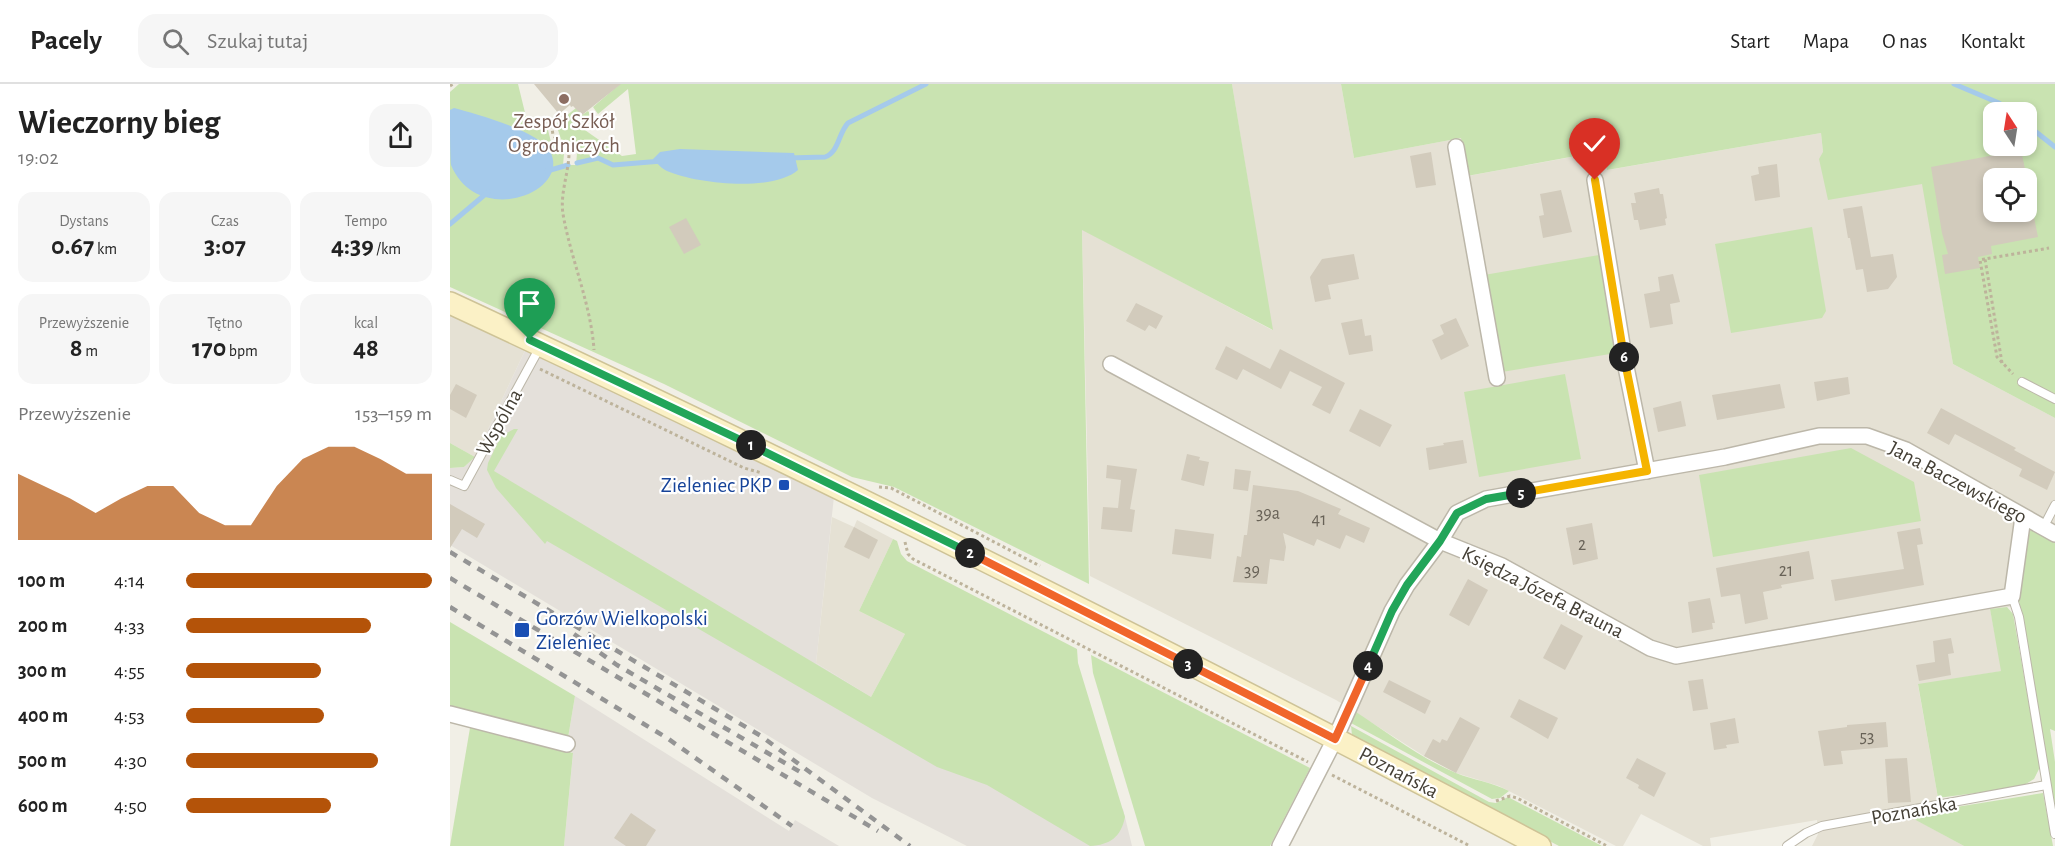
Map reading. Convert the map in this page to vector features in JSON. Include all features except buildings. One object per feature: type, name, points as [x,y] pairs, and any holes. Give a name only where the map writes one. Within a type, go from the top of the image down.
[{"type":"main road","name":"Poznańska","points":[[450,303],[536,355],[689,415],[918,527],[1540,846]]},
{"type":"street","points":[[1456,147],[1497,378]]},
{"type":"street","points":[[1595,180],[1624,357],[1647,471]]},
{"type":"street","name":"Księdza Józefa Brauna","points":[[1111,364],[1440,541],[1502,566],[1650,648],[1676,656],[2012,596]]},
{"type":"street","name":"Jana Baczewskiego","points":[[1280,846],[1335,739],[1392,611],[1407,585],[1440,541],[1457,513],[1486,499],[1725,457],[1819,435],[1867,436],[1906,450],[2049,531]]},
{"type":"street","points":[[2012,596],[2023,517]]},
{"type":"street","points":[[450,714],[567,744]]},
{"type":"lane","name":"Wspólna","points":[[450,480],[464,486],[536,355]]},
{"type":"lane","points":[[2022,382],[2055,399]]},
{"type":"lane","points":[[2049,531],[2055,505]]},
{"type":"lane","points":[[2012,596],[2019,617],[2055,834]]},
{"type":"lane","name":"Poznańska","points":[[1787,846],[1806,833],[1822,826],[2046,785]]},
{"type":"path","points":[[546,121],[552,128],[553,135],[569,154],[564,181],[563,213],[591,327],[593,355]]},
{"type":"path","points":[[2022,382],[1997,357],[1980,260],[2049,248]]},
{"type":"path","points":[[536,355],[744,468],[766,475]]},
{"type":"path","points":[[880,487],[891,488],[1046,569]]},
{"type":"path","points":[[904,539],[908,554],[913,559],[1470,846]]},
{"type":"path","points":[[1492,801],[1510,796],[1517,798],[1607,846]]},
{"type":"shaded area","points":[[1232,84],[1341,84],[1354,158],[1461,138],[1468,176],[1604,151],[1608,170],[1821,133],[1823,152],[1923,184],[1953,364],[2055,418],[2055,500],[2050,511],[2055,514],[2055,524],[2037,516],[2025,542],[2017,593],[2019,606],[1990,609],[2002,671],[1918,685],[1938,798],[1913,818],[1964,846],[1812,846],[1818,834],[1817,820],[1710,838],[1711,846],[1703,846],[1641,814],[1623,846],[1616,846],[1499,786],[1456,773],[1424,756],[1336,700],[1090,576],[1082,229],[1272,330]]},
{"type":"shaded area","points":[[450,303],[530,340],[475,457],[450,443]]},
{"type":"shaded area","points":[[530,340],[835,487],[816,663],[871,697],[1123,809],[1132,846],[967,846],[872,798],[450,545],[450,468],[464,467],[475,457]]},
{"type":"shaded area","points":[[832,517],[854,527],[857,520],[893,539],[859,611],[905,634],[871,697],[816,663]]},
{"type":"shaded area","points":[[575,696],[789,831],[795,820],[839,846],[564,846],[573,754],[567,744]]},
{"type":"green space","points":[[459,84],[518,84],[528,125],[544,131],[548,130],[551,142],[564,154],[563,165],[576,165],[577,153],[561,139],[556,124],[576,108],[582,115],[588,111],[593,118],[582,128],[622,156],[636,154],[628,89],[598,114],[593,107],[620,84],[1232,84],[1273,330],[1082,230],[1089,584],[894,487],[852,477],[664,384],[450,287],[450,92]]},
{"type":"green space","points":[[1341,84],[2055,84],[2055,418],[1953,364],[1922,184],[1828,200],[1819,159],[1823,152],[1821,133],[1607,170],[1603,151],[1467,176],[1461,138],[1354,158]]},
{"type":"green space","points":[[1812,227],[1826,311],[1822,318],[1731,333],[1715,244]]},
{"type":"green space","points":[[1599,255],[1614,349],[1610,354],[1502,372],[1484,275]]},
{"type":"green space","points":[[1565,374],[1581,459],[1479,477],[1464,392]]},
{"type":"green space","points":[[518,429],[494,471],[871,697],[905,634],[859,611],[893,539],[897,541],[901,554],[907,561],[1077,649],[1078,663],[1125,817],[1121,830],[1109,842],[1090,846],[987,785],[937,767],[547,541],[545,544],[496,488],[487,470],[501,436]]},
{"type":"green space","points":[[450,443],[475,457],[464,467],[450,468]]},
{"type":"green space","points":[[1851,448],[1914,482],[1921,521],[1713,557],[1699,475]]},
{"type":"green space","points":[[2031,529],[2055,543],[2055,731],[2050,729],[2055,762],[2055,816],[2017,589],[2025,542]]},
{"type":"green space","points":[[2007,607],[2013,614],[2040,767],[2034,779],[2021,787],[1938,798],[1918,684],[2001,671],[1990,609]]},
{"type":"green space","points":[[450,622],[575,696],[567,744],[450,714]]},
{"type":"green space","points":[[1091,655],[1310,768],[1270,846],[1145,846],[1093,673]]},
{"type":"green space","points":[[1356,712],[1404,745],[1443,767],[1509,791],[1500,798],[1492,799],[1351,723]]},
{"type":"green space","points":[[471,722],[573,753],[564,846],[450,846]]},
{"type":"green space","points":[[1351,726],[1489,802],[1496,803],[1508,797],[1602,846],[1559,846],[1359,741],[1352,735]]},
{"type":"green space","points":[[2043,793],[2053,846],[1964,846],[1912,818],[1919,813]]},
{"type":"water","points":[[454,108],[521,130],[544,144],[550,151],[553,166],[547,180],[535,190],[518,197],[500,199],[481,195],[464,184],[451,165],[450,110]]},
{"type":"water","points":[[680,149],[794,153],[798,170],[786,177],[771,181],[734,184],[680,176],[667,171],[653,159],[660,152]]},
{"type":"waterway","points":[[788,158],[830,155],[848,123],[926,84]]},
{"type":"waterway","points":[[1954,84],[1997,102]]},
{"type":"waterway","points":[[2037,133],[2055,147]]},
{"type":"waterway","points":[[577,163],[598,158],[613,165],[662,161]]},
{"type":"waterway","points":[[547,171],[568,165]]},
{"type":"waterway","points":[[450,224],[488,192]]},
{"type":"railway","points":[[450,552],[761,736],[910,846]]},
{"type":"railway","points":[[450,578],[878,831]]},
{"type":"railway","points":[[450,607],[667,738],[792,826]]},
{"type":"railway","points":[[574,634],[617,665],[802,773]]},
{"type":"place","name":"Zespół Szkół Ogrodniczych","points":[[564,99]]},
{"type":"place","name":"Zieleniec PKP","points":[[784,485]]},
{"type":"place","name":"Gorzów Wielkopolski Zieleniec","points":[[522,630]]},
{"type":"route","points":[[530,340],[937,537],[1335,739],[1392,611],[1407,585],[1440,541],[1457,513],[1486,499],[1647,471],[1624,357],[1595,180]]}]
